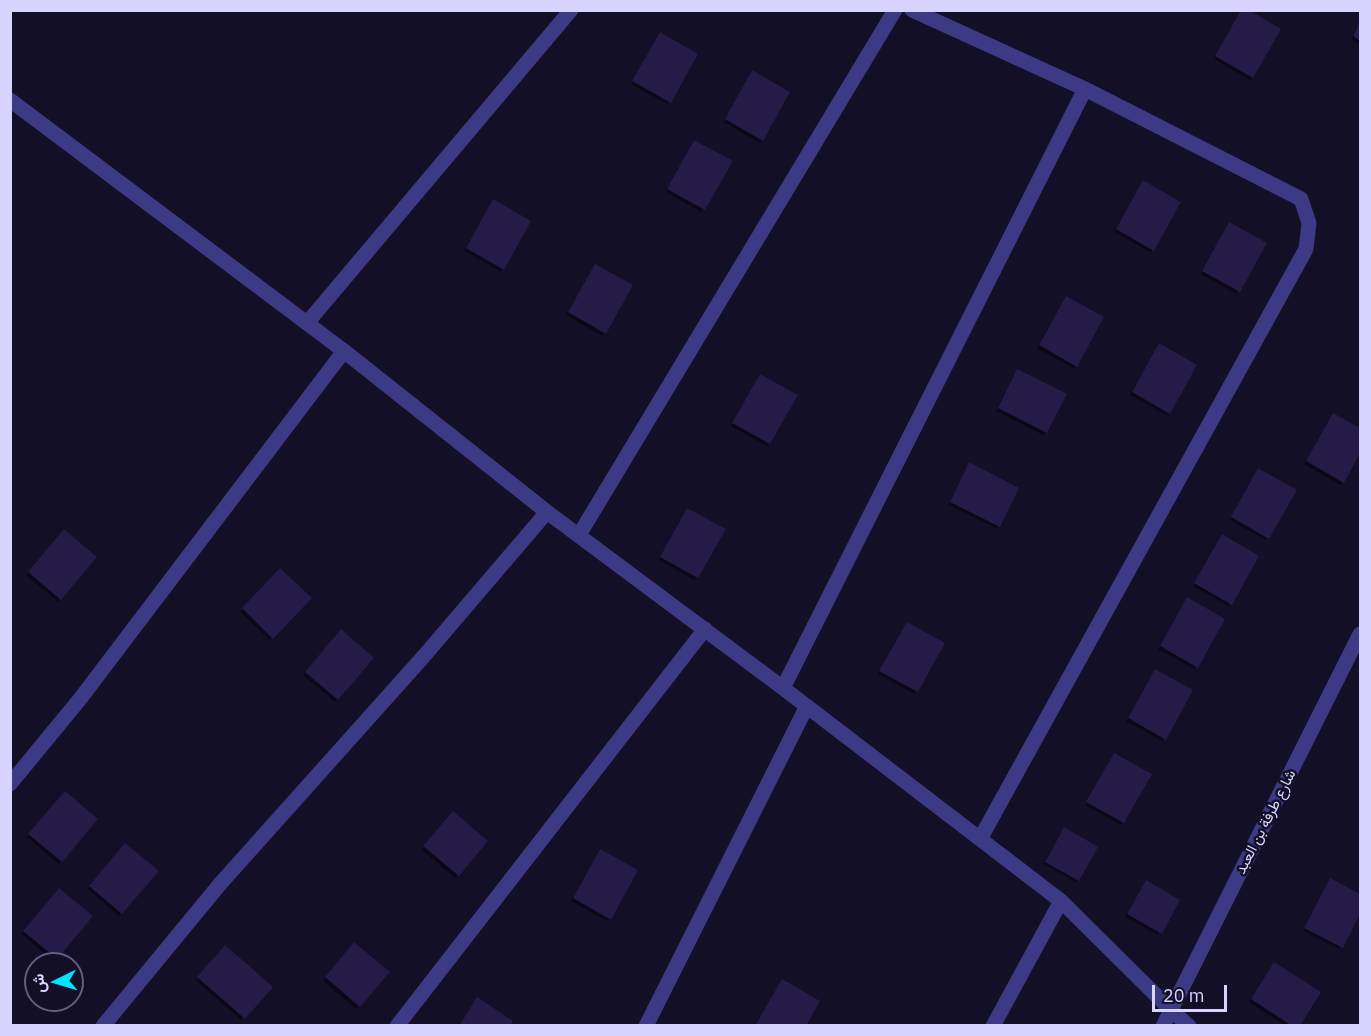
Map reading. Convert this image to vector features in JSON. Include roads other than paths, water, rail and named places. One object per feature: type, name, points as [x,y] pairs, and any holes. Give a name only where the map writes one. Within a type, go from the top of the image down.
[{"type":"street","points":[[307,323],[572,10]]},
{"type":"street","points":[[579,535],[895,10]]},
{"type":"street","points":[[912,10],[1085,89],[1301,199],[1309,223],[1305,249],[980,839]]},
{"type":"street","points":[[783,687],[1085,89]]},
{"type":"street","points":[[10,100],[344,351],[547,512],[783,687],[1060,901],[1189,1026]]},
{"type":"street","points":[[10,784],[87,689],[344,351]]},
{"type":"street","points":[[103,1026],[220,884],[424,656],[547,512]]},
{"type":"street","points":[[397,1026],[705,630]]},
{"type":"street","name":"شارع طرفة بن العبد","points":[[1163,1026],[1360,634]]},
{"type":"street","points":[[645,1026],[807,706]]},
{"type":"street","points":[[993,1026],[1060,901]]}]
